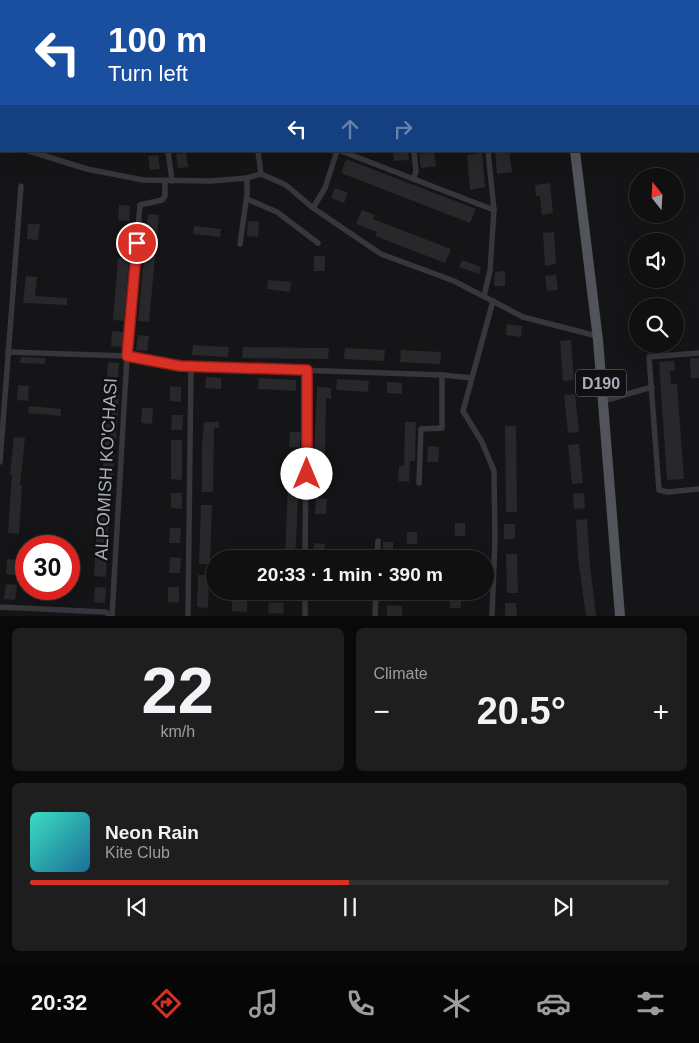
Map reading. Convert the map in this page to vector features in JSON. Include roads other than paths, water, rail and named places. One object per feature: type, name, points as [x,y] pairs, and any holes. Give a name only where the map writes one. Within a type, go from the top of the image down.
[{"type":"main road","name":"D190","points":[[575,152],[597,336],[620,616]]},
{"type":"street","points":[[32,152],[87,169],[165,184],[247,178],[261,174],[286,185],[313,208],[381,254],[454,281],[523,317],[597,336]]},
{"type":"street","points":[[168,152],[172,182]]},
{"type":"street","points":[[258,152],[261,174]]},
{"type":"street","points":[[313,208],[325,188],[339,152]]},
{"type":"street","points":[[342,152],[494,210]]},
{"type":"street","points":[[413,179],[416,172],[414,152]]},
{"type":"street","points":[[484,296],[490,271],[494,210],[488,152]]},
{"type":"street","points":[[240,244],[247,196],[247,178]]},
{"type":"street","name":"ALPOMISH KO'CHASI","points":[[112,616],[127,356],[140,205],[162,200],[165,196],[165,184]]},
{"type":"street","points":[[0,462],[22,186]]},
{"type":"street","points":[[247,196],[277,212],[318,242]]},
{"type":"street","points":[[492,616],[495,540],[494,471],[482,442],[463,411],[493,301]]},
{"type":"street","points":[[8,352],[127,356],[180,366],[442,375],[472,378]]},
{"type":"street","points":[[699,353],[649,357],[660,490],[668,492],[699,489]]},
{"type":"street","points":[[188,616],[191,366]]},
{"type":"street","points":[[306,550],[307,370]]},
{"type":"street","points":[[419,483],[421,429],[442,428],[442,375]]},
{"type":"street","points":[[603,401],[652,387]]},
{"type":"street","points":[[378,541],[378,550]]},
{"type":"street","points":[[304,616],[305,600]]},
{"type":"street","points":[[375,616],[376,600]]},
{"type":"street","points":[[0,607],[106,612],[112,616]]}]
